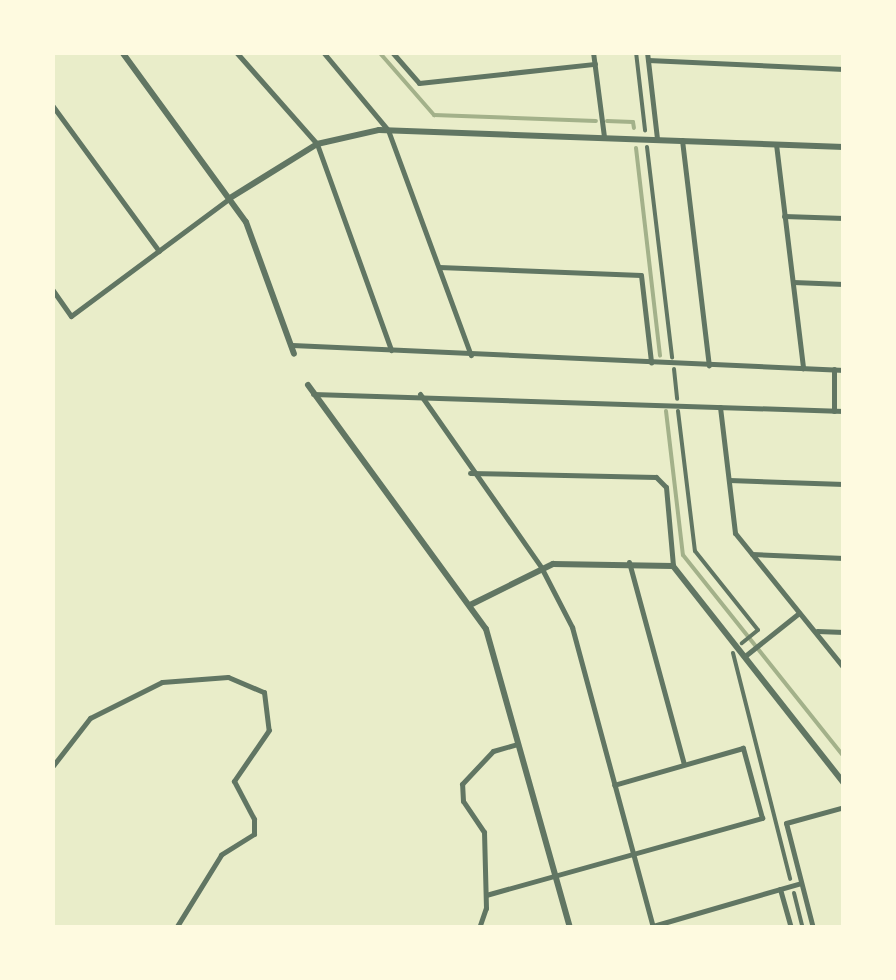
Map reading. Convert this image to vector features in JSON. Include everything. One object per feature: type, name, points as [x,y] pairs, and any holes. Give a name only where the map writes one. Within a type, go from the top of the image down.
[{"type":"street","points":[[122,52],[230,198],[265,262],[292,350],[844,370]]},
{"type":"street","points":[[236,52],[317,144],[392,352]]},
{"type":"street","points":[[323,52],[388,130],[471,355]]},
{"type":"street","points":[[392,52],[418,82],[595,64]]},
{"type":"street","points":[[593,52],[604,137]]},
{"type":"street","points":[[636,52],[645,130]]},
{"type":"street","points":[[657,139],[647,56],[844,69]]},
{"type":"street","points":[[52,105],[159,251]]},
{"type":"street","points":[[52,289],[71,316],[230,198],[317,144],[388,130],[844,147]]},
{"type":"street","points":[[682,140],[710,365]]},
{"type":"street","points":[[776,144],[803,368]]},
{"type":"street","points":[[648,148],[672,358]]},
{"type":"street","points":[[784,216],[844,218]]},
{"type":"street","points":[[438,267],[641,275],[650,362]]},
{"type":"street","points":[[793,282],[844,284]]},
{"type":"street","points":[[674,368],[677,399]]},
{"type":"street","points":[[834,370],[834,411]]},
{"type":"street","points":[[308,385],[470,605],[498,658],[570,928]]},
{"type":"street","points":[[313,394],[420,394],[844,411]]},
{"type":"street","points":[[420,394],[470,473],[541,567],[572,627],[653,927],[802,883]]},
{"type":"street","points":[[720,407],[735,534],[844,668]]},
{"type":"street","points":[[678,411],[695,551],[758,630],[742,642]]},
{"type":"street","points":[[470,473],[656,477],[666,487],[673,566],[748,654],[844,784]]},
{"type":"street","points":[[729,480],[844,484]]},
{"type":"street","points":[[752,554],[844,558]]},
{"type":"street","points":[[470,605],[541,567],[629,562],[673,566]]},
{"type":"street","points":[[629,562],[684,764]]},
{"type":"street","points":[[748,654],[799,614]]},
{"type":"street","points":[[814,631],[844,632]]},
{"type":"street","points":[[733,653],[790,879]]},
{"type":"street","points":[[52,768],[90,718],[162,682],[228,677],[264,692],[269,730],[234,780],[254,834],[221,856],[176,928]]},
{"type":"street","points":[[478,928],[486,895],[484,832],[463,801],[462,784],[493,751],[521,744]]},
{"type":"street","points":[[486,895],[762,818],[743,748],[614,785]]},
{"type":"street","points":[[814,928],[786,823],[844,807]]},
{"type":"street","points":[[780,889],[790,928]]},
{"type":"street","points":[[794,893],[803,928]]},
{"type":"waterway","points":[[379,52],[434,115],[596,121]]},
{"type":"waterway","points":[[607,121],[633,122],[634,128]]},
{"type":"waterway","points":[[636,148],[660,356]]},
{"type":"waterway","points":[[666,411],[683,555],[844,757]]}]
